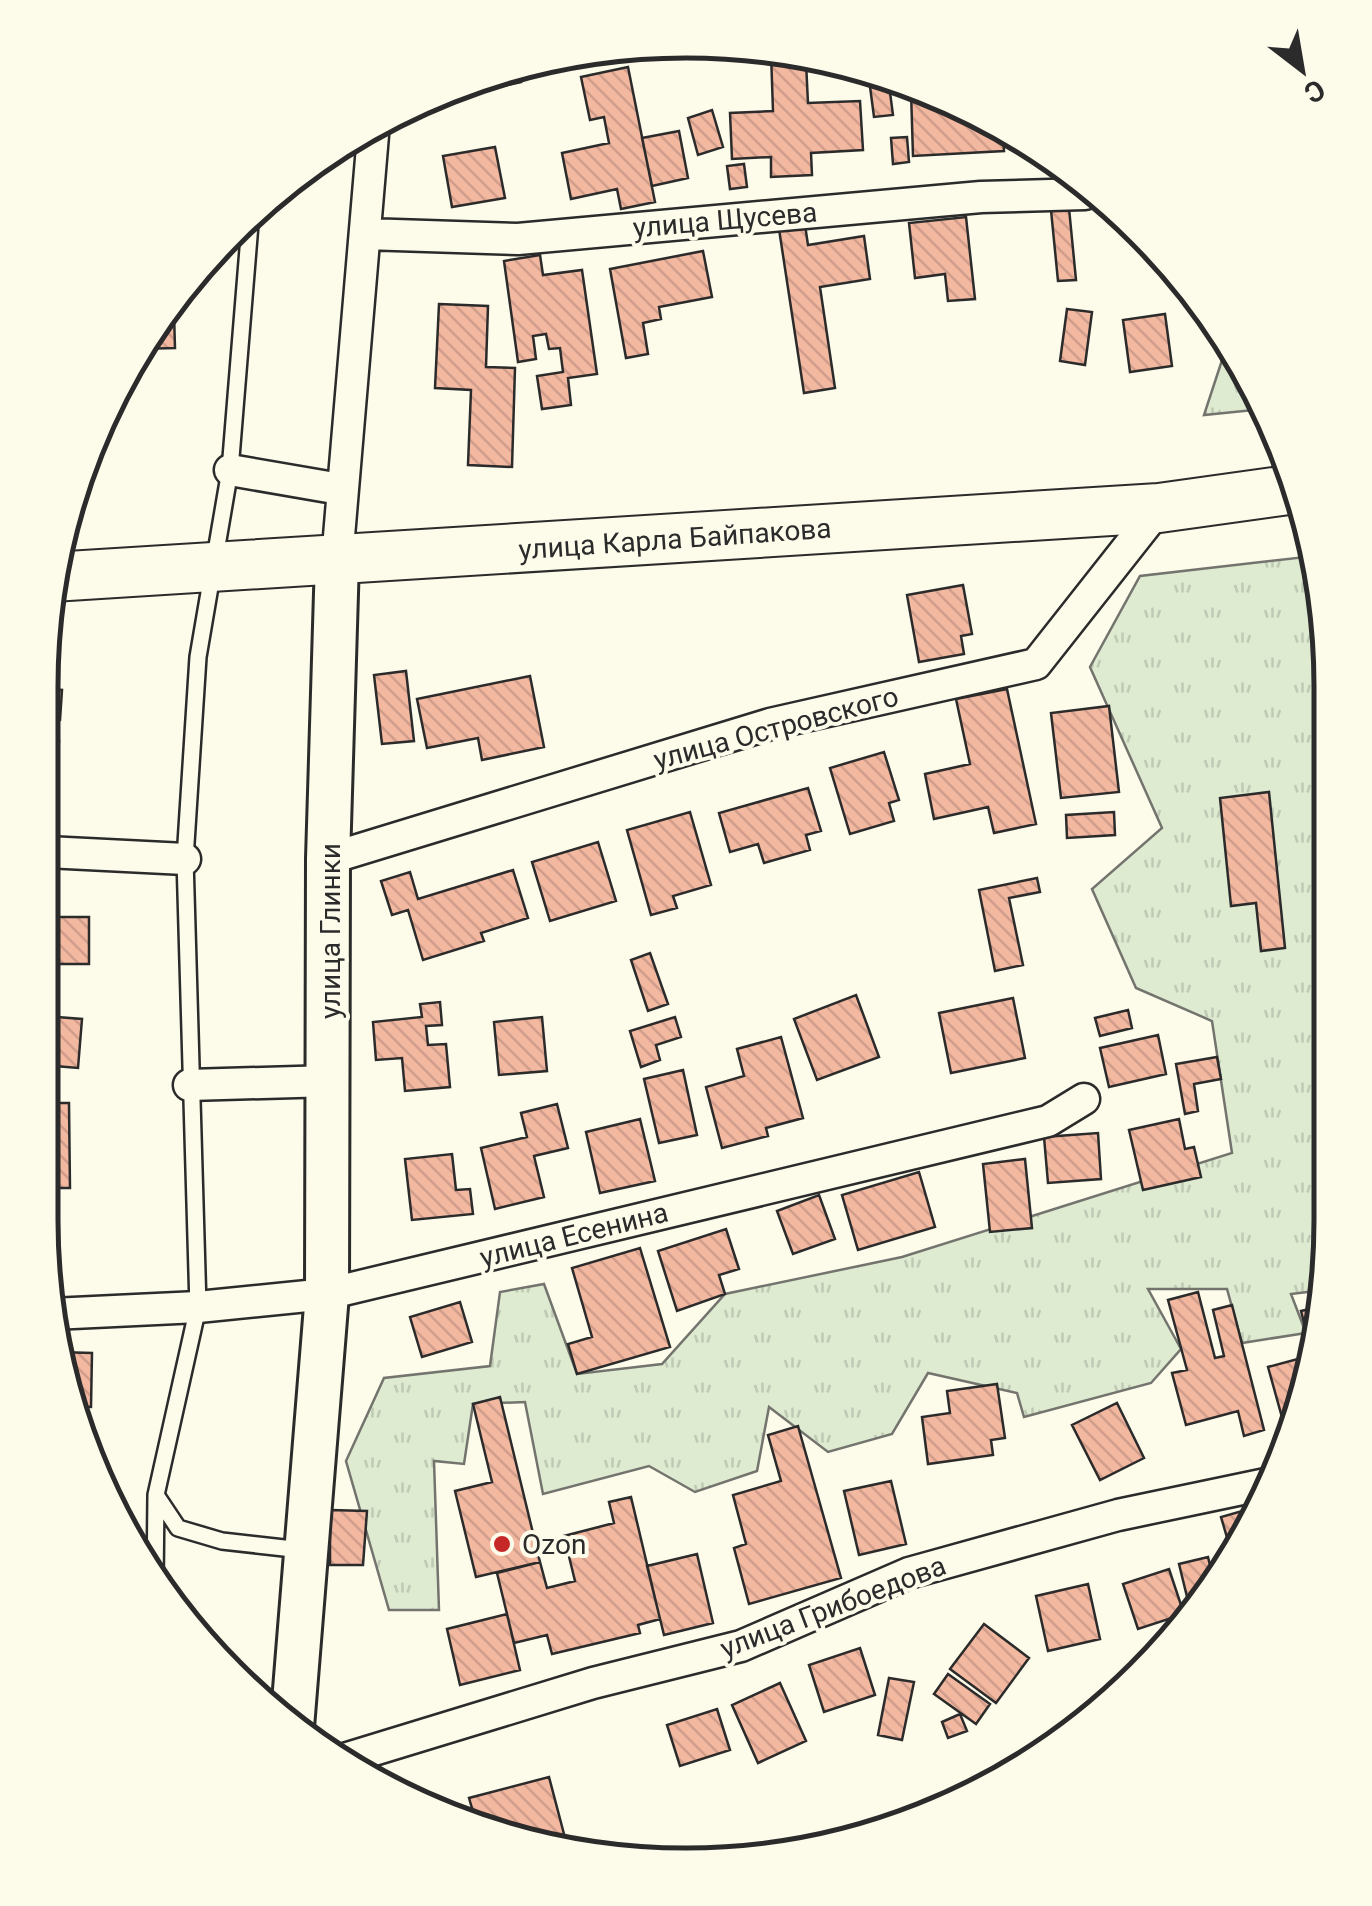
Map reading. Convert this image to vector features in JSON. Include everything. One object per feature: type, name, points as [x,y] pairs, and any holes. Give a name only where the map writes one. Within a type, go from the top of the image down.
[{"type":"main road","name":"улица Карла Байпакова","points":[[68,576],[1159,508],[1283,491]]},
{"type":"main road","name":"улица Глинки","points":[[293,1711],[327,1294],[331,1080],[328,859],[338,560]]},
{"type":"street","name":"улица Глинки","points":[[338,560],[340,490],[372,142]]},
{"type":"street","name":"улица Щусева","points":[[364,234],[518,239],[981,196],[1078,194]]},
{"type":"street","points":[[230,470],[340,490]]},
{"type":"street","name":"улица Островского","points":[[328,859],[770,724],[1036,664],[1159,508]]},
{"type":"street","points":[[58,853],[185,859]]},
{"type":"street","points":[[189,1085],[331,1080]]},
{"type":"street","name":"улица Есенина","points":[[65,1313],[198,1307],[327,1294],[1048,1121],[1084,1099]]},
{"type":"street","name":"улица Грибоедова","points":[[357,1755],[593,1682],[741,1646],[909,1573],[1118,1515],[1255,1486]]},
{"type":"lane","points":[[155,1556],[156,1495],[198,1307],[185,859],[198,656],[230,470],[248,236]]},
{"type":"lane","points":[[156,1495],[178,1528],[222,1541],[306,1551]]},
{"type":"green space","points":[[1222,359],[1251,410],[1204,415]]},
{"type":"green space","points":[[1301,558],[1302,563],[1314,686],[1314,1220],[1310,1292],[1291,1294],[1304,1333],[1242,1343],[1227,1289],[1148,1289],[1181,1349],[1151,1383],[1024,1417],[1017,1393],[928,1373],[892,1434],[828,1452],[769,1407],[757,1471],[695,1492],[649,1466],[543,1494],[525,1402],[473,1404],[464,1464],[434,1461],[439,1610],[389,1610],[346,1461],[384,1378],[490,1366],[500,1292],[544,1284],[577,1374],[662,1364],[725,1294],[902,1257],[1232,1153],[1212,1021],[1136,988],[1092,889],[1162,828],[1090,667],[1140,576]]},
{"type":"building","points":[[771,64],[806,70],[808,103],[860,101],[863,150],[811,153],[812,175],[771,177],[771,157],[732,159],[730,113],[773,111]]},
{"type":"building","points":[[628,67],[655,202],[621,209],[617,189],[571,199],[562,153],[609,143],[604,117],[590,120],[581,77]]},
{"type":"building","points":[[870,85],[890,92],[893,115],[874,117]]},
{"type":"building","points":[[911,99],[1004,144],[1004,151],[913,156]]},
{"type":"building","points":[[712,110],[723,147],[698,155],[688,118]]},
{"type":"building","points":[[679,131],[688,178],[652,186],[642,138]]},
{"type":"building","points":[[907,137],[909,162],[893,164],[891,138]]},
{"type":"building","points":[[495,147],[505,198],[452,207],[443,156]]},
{"type":"building","points":[[744,164],[747,187],[730,189],[727,166]]},
{"type":"building","points":[[1069,208],[1076,280],[1058,281],[1051,210]]},
{"type":"building","points":[[966,217],[975,299],[948,301],[945,274],[915,278],[909,223]]},
{"type":"building","points":[[805,225],[808,245],[864,236],[870,279],[820,287],[835,388],[804,393],[779,229]]},
{"type":"building","points":[[703,251],[712,297],[659,307],[661,319],[643,323],[648,354],[626,358],[610,269]]},
{"type":"building","points":[[540,255],[543,275],[582,270],[597,374],[568,378],[571,405],[542,409],[537,376],[563,372],[560,348],[549,349],[546,334],[533,336],[536,359],[518,362],[504,261]]},
{"type":"building","points":[[439,304],[488,306],[486,367],[515,368],[512,467],[468,465],[471,390],[435,388]]},
{"type":"building","points":[[1067,309],[1092,312],[1085,365],[1060,361]]},
{"type":"building","points":[[1165,314],[1172,366],[1130,372],[1123,320]]},
{"type":"building","points":[[174,321],[175,348],[156,349]]},
{"type":"building","points":[[963,585],[972,634],[961,636],[964,654],[919,662],[907,595]]},
{"type":"building","points":[[406,671],[414,741],[382,744],[374,675]]},
{"type":"building","points":[[530,676],[544,747],[482,760],[478,738],[427,748],[417,699]]},
{"type":"building","points":[[1007,689],[1036,824],[994,833],[988,807],[934,819],[925,774],[970,764],[956,699]]},
{"type":"building","points":[[58,690],[62,690],[58,720]]},
{"type":"building","points":[[1109,706],[1119,792],[1061,798],[1051,713]]},
{"type":"building","points":[[884,752],[899,800],[889,803],[894,821],[850,834],[830,768]]},
{"type":"building","points":[[808,788],[821,831],[806,835],[810,850],[764,863],[758,844],[730,852],[719,813]]},
{"type":"building","points":[[1269,792],[1285,948],[1261,951],[1256,903],[1231,906],[1220,798]]},
{"type":"building","points":[[690,812],[711,885],[673,896],[677,908],[651,915],[627,830]]},
{"type":"building","points":[[1114,812],[1115,835],[1067,838],[1066,815]]},
{"type":"building","points":[[598,842],[616,901],[550,921],[532,862]]},
{"type":"building","points":[[513,870],[528,918],[481,933],[484,941],[423,960],[408,910],[392,915],[381,881],[410,872],[418,899]]},
{"type":"building","points":[[1037,878],[1040,892],[1009,898],[1023,965],[995,971],[979,890]]},
{"type":"building","points":[[58,917],[89,917],[89,964],[58,964]]},
{"type":"building","points":[[650,953],[668,1004],[648,1011],[631,960]]},
{"type":"building","points":[[856,995],[879,1057],[817,1080],[794,1019]]},
{"type":"building","points":[[1013,998],[1025,1058],[951,1073],[939,1013]]},
{"type":"building","points":[[440,1002],[442,1025],[426,1026],[428,1045],[446,1044],[450,1087],[405,1091],[402,1058],[376,1060],[373,1022],[422,1017],[420,1004]]},
{"type":"building","points":[[1128,1010],[1132,1028],[1100,1036],[1095,1018]]},
{"type":"building","points":[[58,1017],[82,1019],[78,1068],[58,1066]]},
{"type":"building","points":[[542,1017],[547,1071],[499,1075],[494,1022]]},
{"type":"building","points":[[675,1017],[681,1037],[656,1045],[660,1060],[641,1067],[630,1031]]},
{"type":"building","points":[[1158,1035],[1166,1074],[1109,1087],[1100,1048]]},
{"type":"building","points":[[781,1037],[803,1118],[766,1128],[768,1136],[722,1148],[706,1087],[744,1076],[737,1049]]},
{"type":"building","points":[[1217,1057],[1221,1079],[1194,1084],[1198,1111],[1185,1114],[1176,1064]]},
{"type":"building","points":[[683,1070],[697,1135],[659,1143],[644,1079]]},
{"type":"building","points":[[58,1103],[69,1103],[70,1188],[58,1188]]},
{"type":"building","points":[[557,1104],[568,1148],[534,1156],[544,1197],[495,1209],[481,1148],[527,1137],[521,1113]]},
{"type":"building","points":[[640,1119],[655,1181],[600,1193],[586,1132]]},
{"type":"building","points":[[1179,1119],[1185,1149],[1194,1147],[1201,1177],[1143,1190],[1129,1130]]},
{"type":"building","points":[[1098,1133],[1101,1179],[1048,1183],[1044,1137]]},
{"type":"building","points":[[452,1154],[456,1190],[470,1189],[473,1214],[412,1220],[405,1159]]},
{"type":"building","points":[[1025,1159],[1032,1228],[990,1232],[983,1164]]},
{"type":"building","points":[[919,1172],[935,1227],[858,1250],[842,1195]]},
{"type":"building","points":[[819,1195],[835,1239],[793,1254],[777,1211]]},
{"type":"building","points":[[726,1229],[739,1269],[719,1275],[725,1294],[677,1311],[658,1251]]},
{"type":"building","points":[[640,1248],[670,1347],[577,1374],[568,1344],[592,1337],[572,1268]]},
{"type":"building","points":[[1198,1292],[1215,1358],[1224,1356],[1213,1310],[1232,1305],[1264,1430],[1244,1436],[1238,1411],[1186,1425],[1172,1373],[1187,1370],[1168,1300]]},
{"type":"building","points":[[460,1302],[472,1342],[422,1357],[410,1317]]},
{"type":"building","points":[[72,1352],[92,1353],[91,1407],[86,1407]]},
{"type":"building","points":[[1298,1359],[1282,1418],[1268,1367]]},
{"type":"building","points":[[997,1384],[1005,1438],[991,1440],[993,1455],[928,1464],[922,1417],[950,1413],[947,1391]]},
{"type":"building","points":[[500,1397],[540,1562],[476,1577],[455,1491],[492,1482],[473,1404]]},
{"type":"building","points":[[1117,1403],[1144,1458],[1100,1480],[1072,1425]]},
{"type":"building","points":[[798,1426],[841,1578],[749,1604],[734,1548],[746,1544],[733,1495],[781,1481],[768,1435]]},
{"type":"building","points":[[891,1481],[906,1544],[859,1555],[844,1491]]},
{"type":"building","points":[[631,1497],[660,1619],[638,1625],[640,1633],[552,1654],[547,1635],[514,1643],[497,1573],[540,1562],[547,1588],[575,1581],[564,1536],[614,1523],[609,1502]]},
{"type":"building","points":[[330,1510],[367,1511],[363,1565],[330,1565]]},
{"type":"building","points":[[1243,1511],[1227,1539],[1221,1517]]},
{"type":"building","points":[[697,1554],[713,1623],[664,1635],[647,1566]]},
{"type":"building","points":[[1208,1557],[1210,1567],[1188,1599],[1179,1564]]},
{"type":"building","points":[[1169,1569],[1182,1607],[1173,1618],[1138,1629],[1123,1584]]},
{"type":"building","points":[[1088,1584],[1100,1639],[1048,1651],[1036,1596]]},
{"type":"building","points":[[507,1614],[520,1670],[460,1685],[447,1629]]},
{"type":"building","points":[[984,1624],[1029,1658],[996,1703],[950,1669]]},
{"type":"building","points":[[860,1648],[875,1695],[824,1712],[809,1665]]},
{"type":"building","points":[[948,1674],[990,1704],[976,1724],[934,1694]]},
{"type":"building","points":[[889,1678],[914,1682],[902,1740],[878,1735]]},
{"type":"building","points":[[780,1683],[806,1741],[758,1763],[732,1705]]},
{"type":"building","points":[[717,1709],[730,1750],[680,1766],[667,1725]]},
{"type":"building","points":[[960,1714],[967,1731],[948,1738],[942,1722]]},
{"type":"building","points":[[549,1777],[564,1834],[523,1827],[473,1811],[469,1798]]},
{"type":"place","name":"Ozon","points":[[502,1544]]}]
